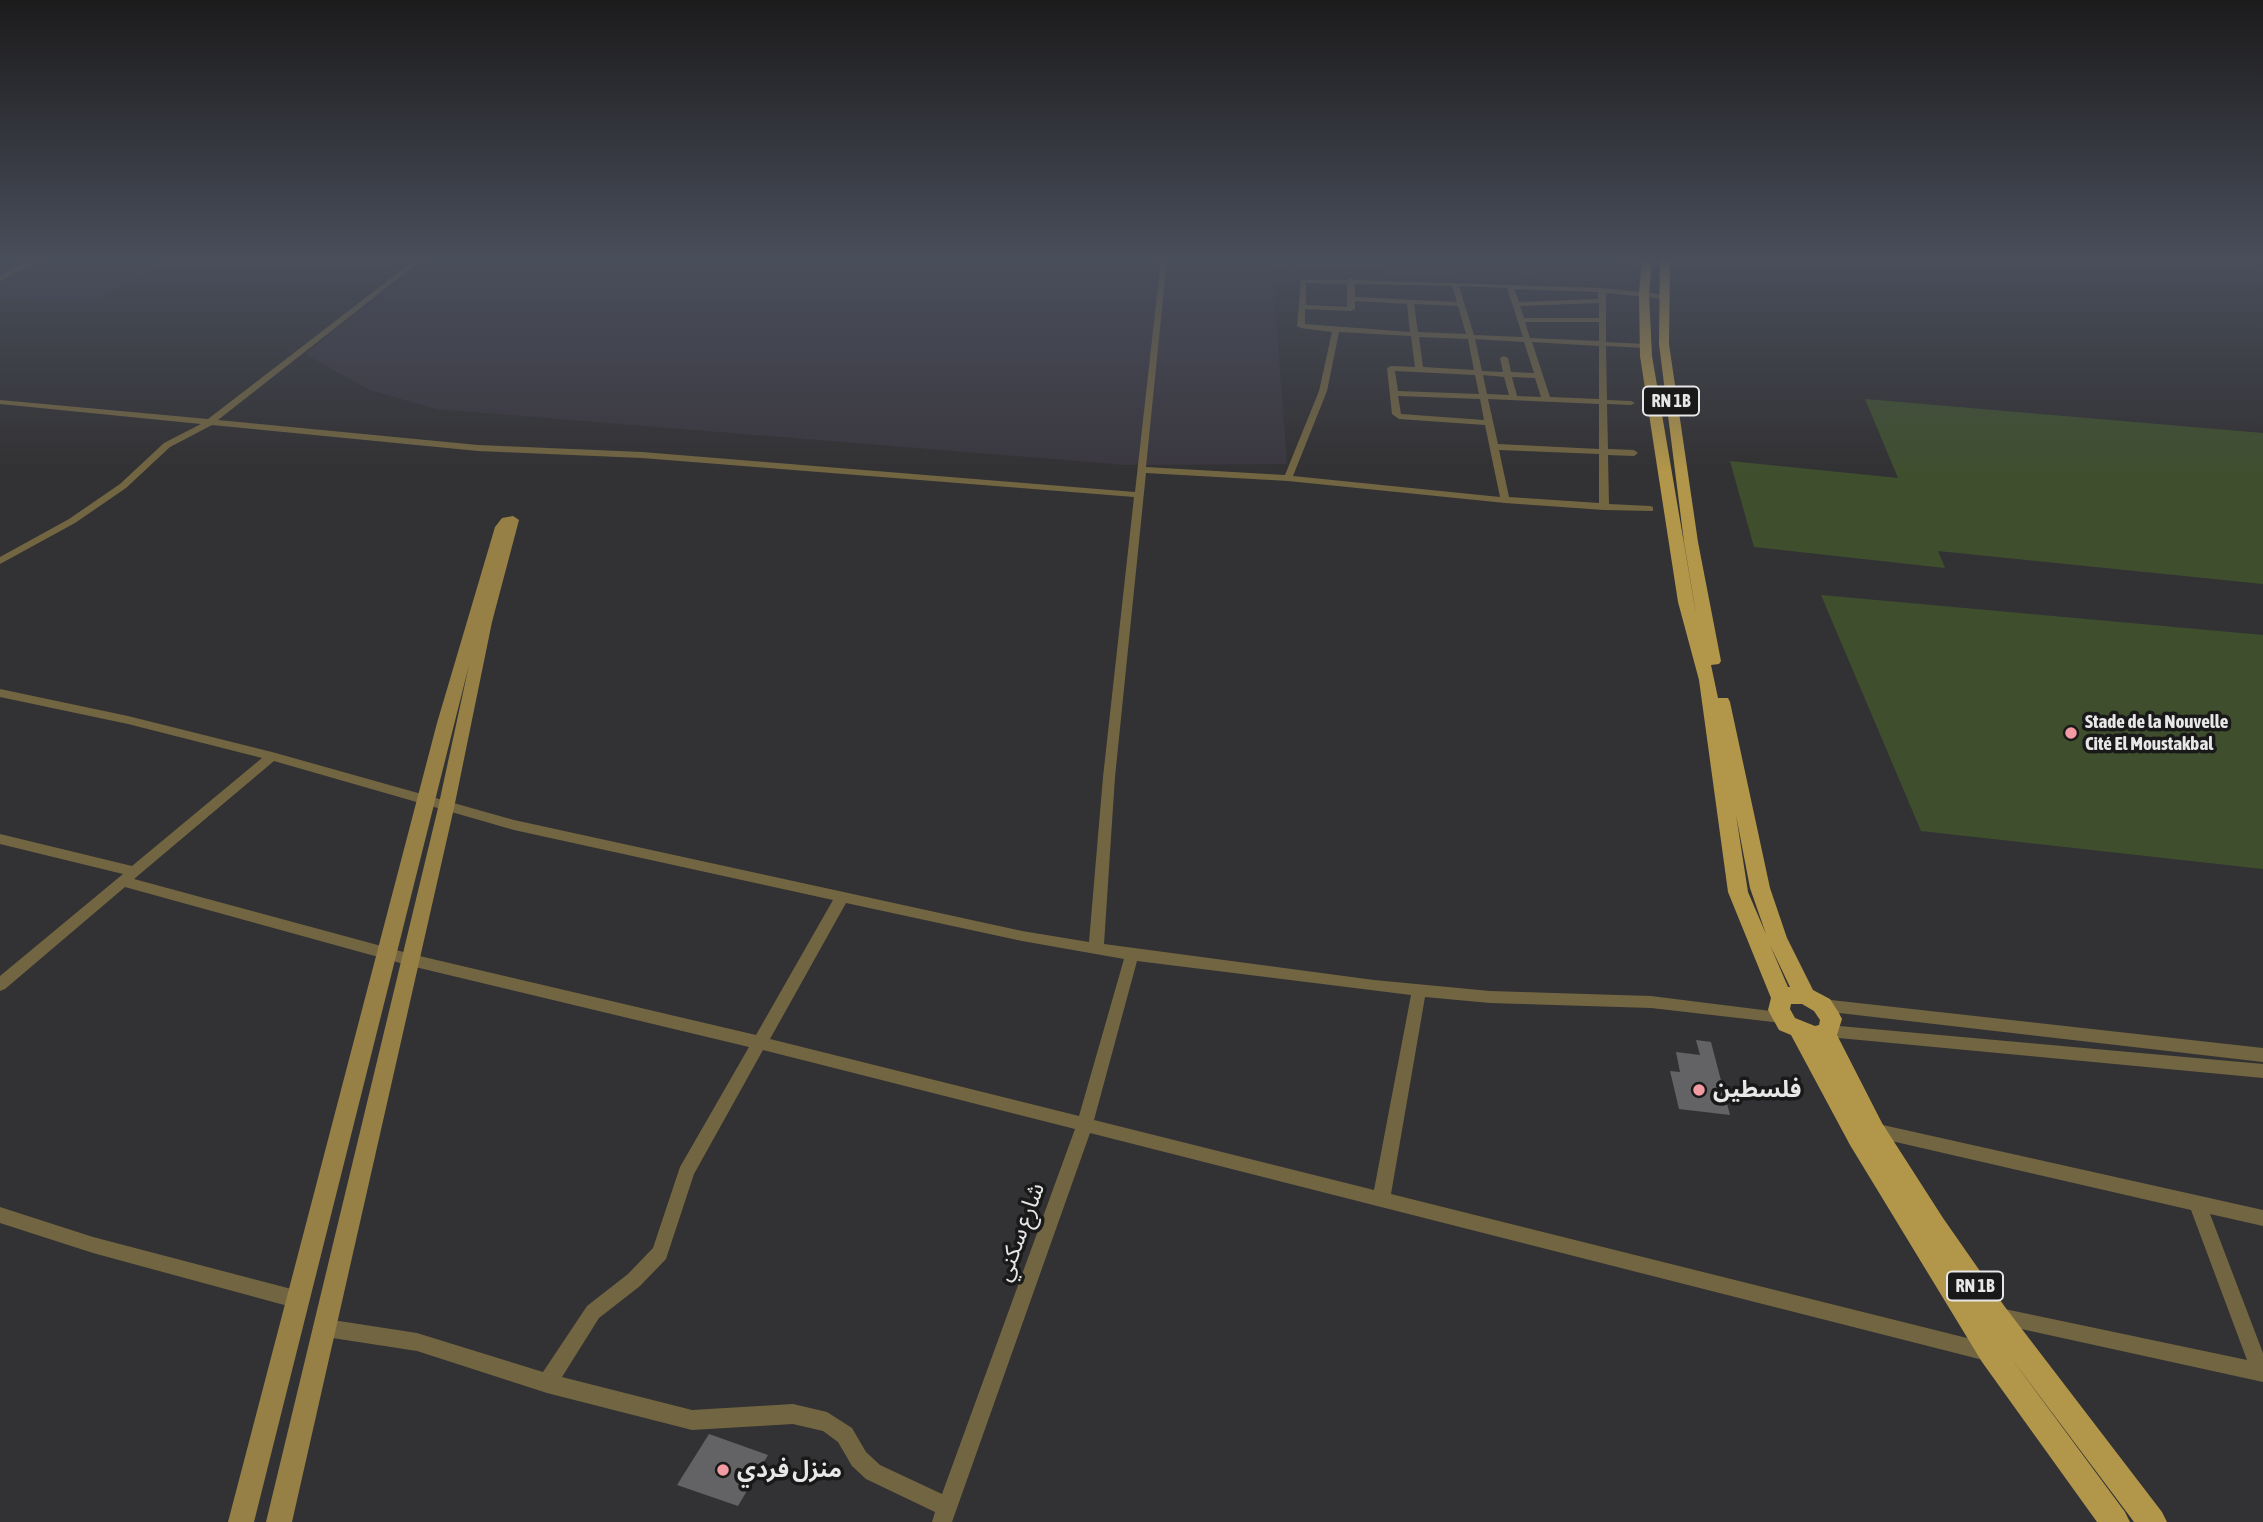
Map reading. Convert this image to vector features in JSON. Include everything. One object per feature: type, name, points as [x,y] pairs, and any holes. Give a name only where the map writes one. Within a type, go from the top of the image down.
[{"type":"main road","name":"RN 1B","points":[[1645,330],[1675,540],[1693,602],[1760,888],[1777,938],[1814,1001],[1831,1019],[1803,1022]]},
{"type":"main road","name":"RN 1B","points":[[1664,330],[1691,542],[1693,602],[1738,892],[1858,1138],[1991,1353],[2115,1522]]},
{"type":"main road","points":[[1803,1022],[1814,1001]]},
{"type":"main road","name":"RN 1B","points":[[1803,1022],[1934,1226],[1996,1316],[2152,1522]]},
{"type":"street","points":[[0,561],[72,521],[123,486],[167,445],[209,423],[329,330]]},
{"type":"street","points":[[1096,950],[1109,777],[1157,330]]},
{"type":"street","points":[[1288,478],[1323,391],[1336,330]]},
{"type":"street","points":[[1336,330],[1645,346]]},
{"type":"street","points":[[1415,330],[1419,368]]},
{"type":"street","points":[[1469,330],[1505,500]]},
{"type":"street","points":[[1526,330],[1546,399]]},
{"type":"street","points":[[1603,330],[1604,507]]},
{"type":"street","points":[[1504,358],[1513,397]]},
{"type":"street","points":[[1489,423],[1399,416],[1396,414],[1391,368],[1539,376]]},
{"type":"street","points":[[1393,393],[1631,403]]},
{"type":"street","points":[[0,402],[478,448],[654,456],[1139,495]]},
{"type":"street","points":[[1495,447],[1634,453]]},
{"type":"street","points":[[1143,470],[1288,478],[1505,500],[1650,509]]},
{"type":"street","points":[[242,1522],[445,723],[501,527],[506,521],[513,520],[485,622],[446,808],[279,1522]]},
{"type":"street","points":[[0,692],[272,756],[446,808],[601,846],[1096,950],[1419,990],[1490,997],[1651,1002],[1803,1022],[2263,1071]]},
{"type":"street","points":[[0,985],[272,756]]},
{"type":"street","points":[[0,839],[411,960],[757,1042],[1991,1353]]},
{"type":"street","points":[[547,1383],[593,1312],[634,1280],[660,1252],[686,1172],[757,1042],[842,897]]},
{"type":"street","name":"شارع سكني","points":[[944,1514],[1084,1126],[1132,955]]},
{"type":"street","points":[[1381,1200],[1419,990]]},
{"type":"street","points":[[1814,1001],[2263,1055]]},
{"type":"street","points":[[1874,1130],[2263,1218]]},
{"type":"street","points":[[2197,1203],[2262,1372]]},
{"type":"street","points":[[0,1215],[93,1245],[299,1300]]},
{"type":"street","points":[[1996,1316],[2262,1372]]},
{"type":"street","points":[[326,1328],[417,1342],[547,1383],[692,1420],[793,1414],[827,1422],[845,1435],[859,1459],[873,1472],[944,1514]]},
{"type":"shaded area","points":[[336,330],[1277,330],[1287,464],[1126,465],[436,409],[370,390],[305,354]]},
{"type":"green space","points":[[1865,399],[2263,433],[2263,584],[1938,551],[1945,568],[1754,547],[1730,461],[1898,478]]},
{"type":"green space","name":"Stade de la Nouvelle Cité El Moustakbal","points":[[1821,595],[2263,635],[2263,869],[1921,831]]},
{"type":"building","name":"فلسطين","points":[[1696,1040],[1711,1042],[1730,1115],[1679,1109],[1670,1071],[1680,1072],[1676,1052],[1700,1055]]},
{"type":"building","name":"منزل فردي","points":[[709,1434],[768,1455],[738,1506],[677,1485]]},
{"type":"place","name":"Stade de la Nouvelle Cité El Moustakbal","points":[[2071,733]]},
{"type":"place","name":"فلسطين","points":[[1699,1090]]},
{"type":"place","name":"منزل فردي","points":[[723,1470]]}]
